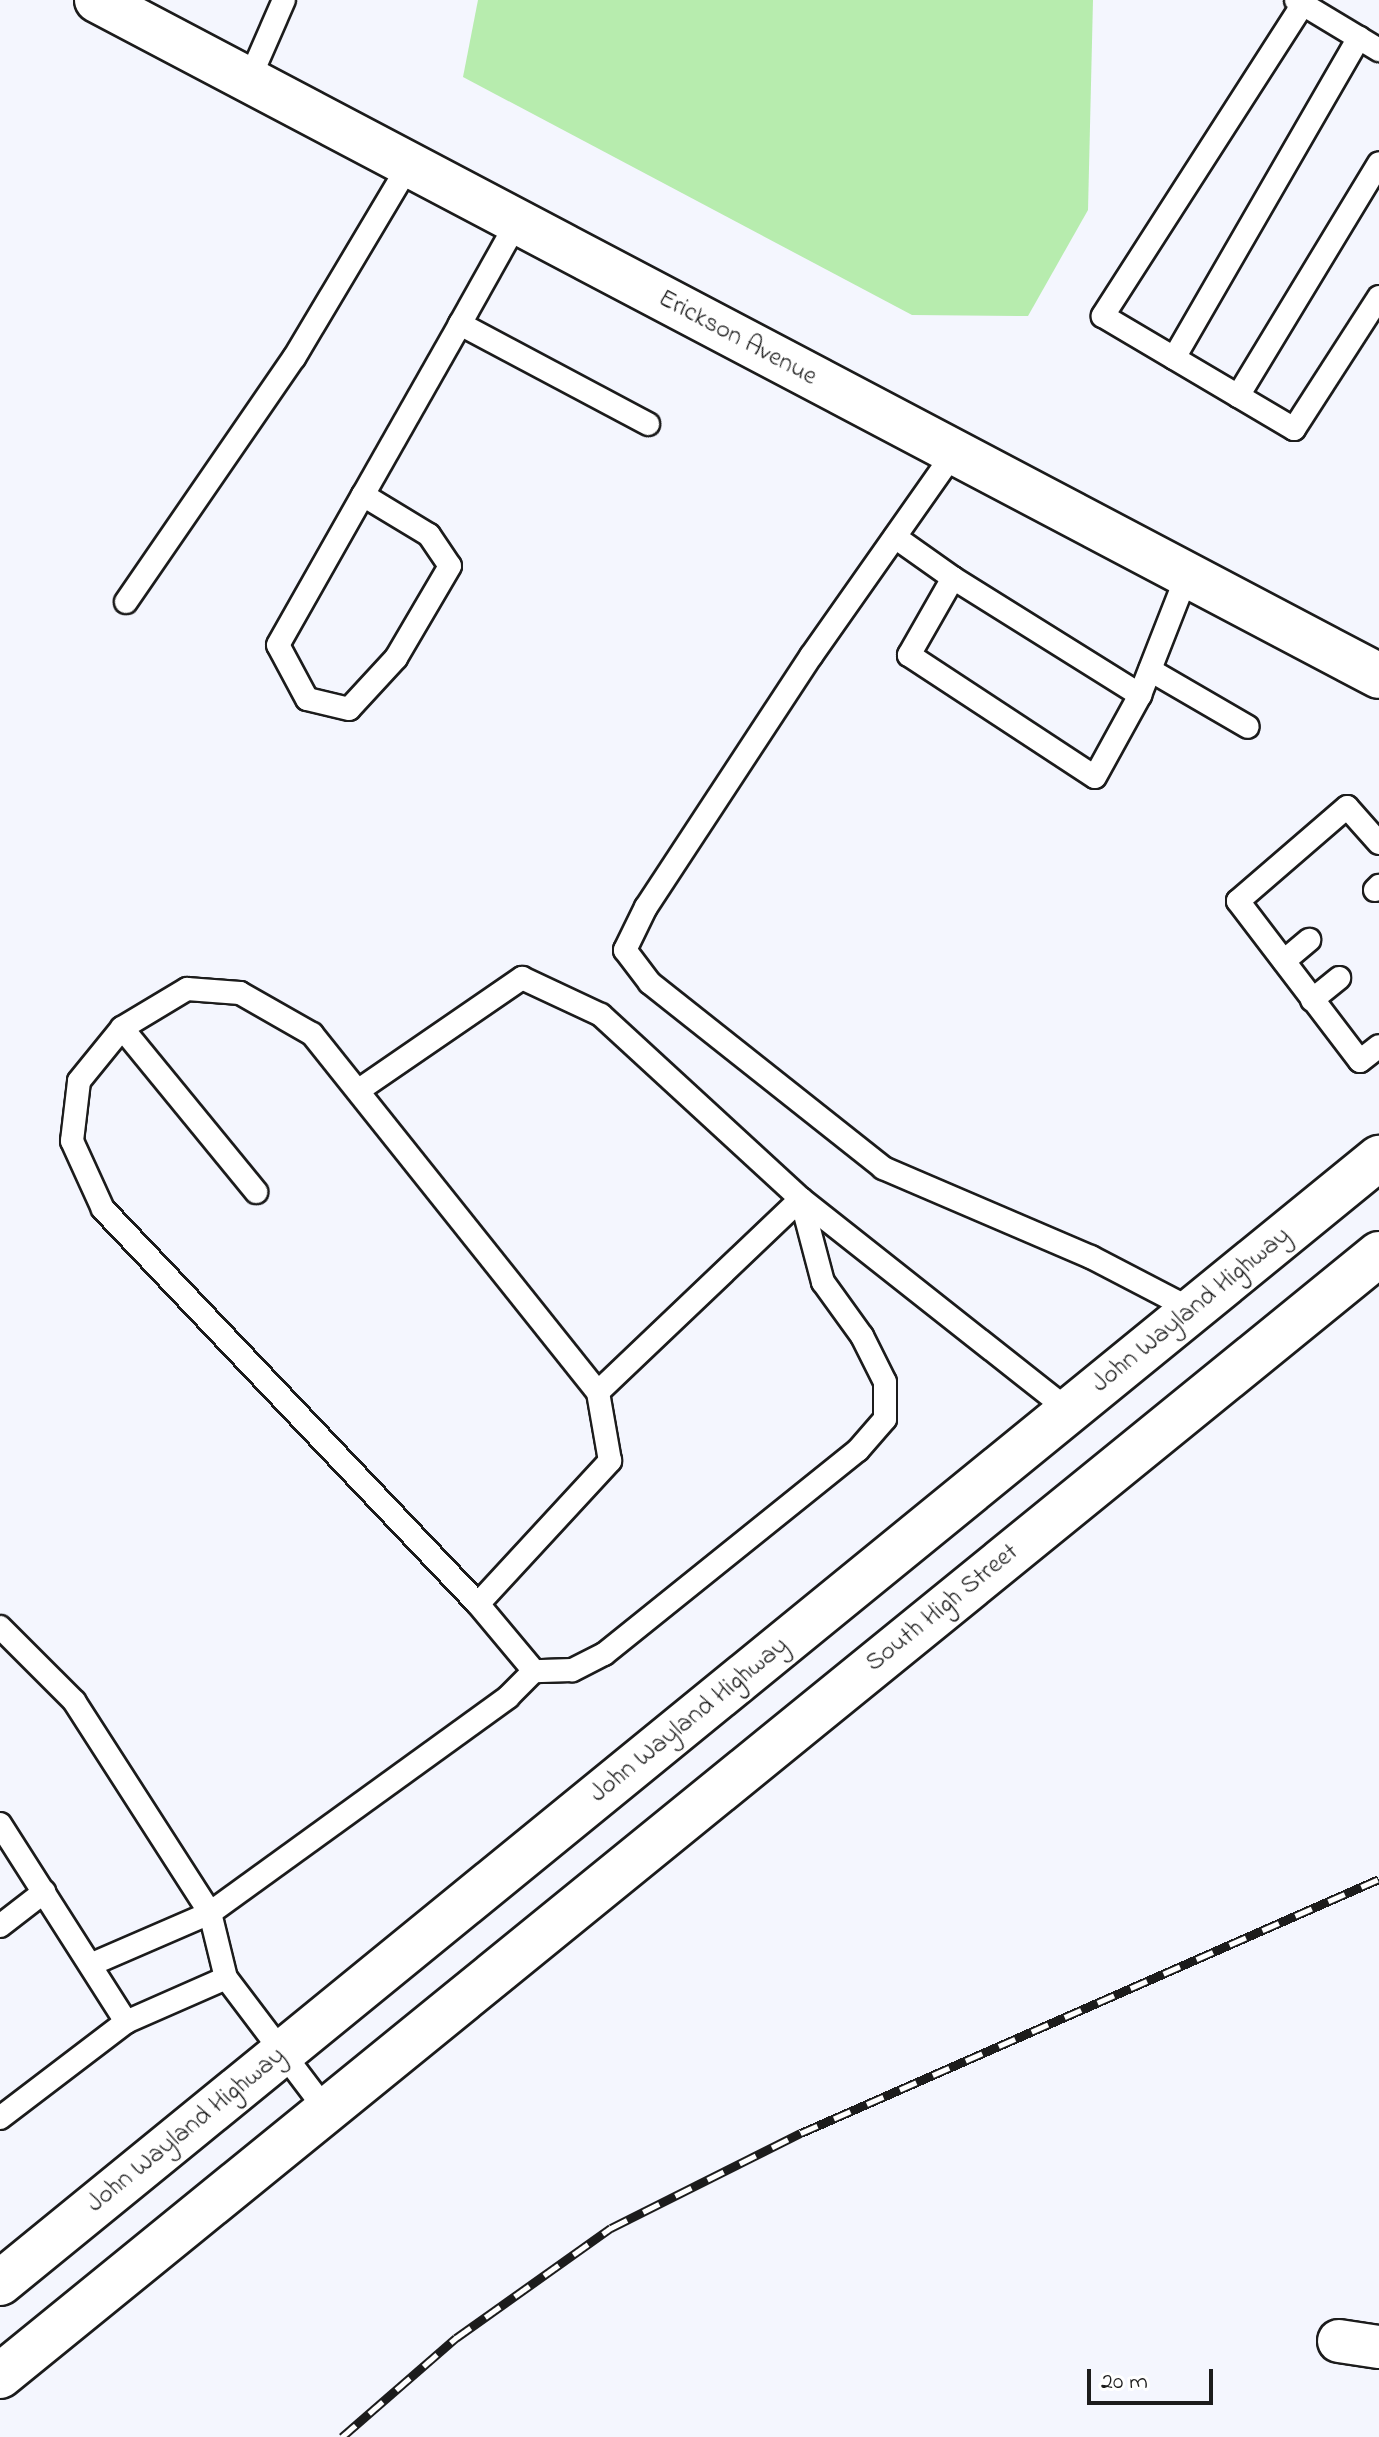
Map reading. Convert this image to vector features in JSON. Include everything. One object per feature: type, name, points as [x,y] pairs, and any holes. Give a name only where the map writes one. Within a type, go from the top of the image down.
[{"type":"main road","name":"Erickson Avenue","points":[[97,0],[1379,676]]},
{"type":"main road","name":"John Wayland Highway","points":[[0,2283],[1379,1158]]},
{"type":"main road","name":"South High Street","points":[[326,2110],[1379,1254]]},
{"type":"main road","points":[[0,2376],[326,2110]]},
{"type":"lane","points":[[249,80],[284,0]]},
{"type":"lane","points":[[1379,50],[1300,2],[1103,316],[1294,429],[1379,297]]},
{"type":"lane","points":[[1174,358],[1359,38]]},
{"type":"lane","points":[[1238,396],[1379,163]]},
{"type":"lane","points":[[126,602],[294,358],[409,165]]},
{"type":"lane","points":[[363,495],[429,535],[450,566],[396,658],[349,709],[307,699],[278,645],[517,222]]},
{"type":"lane","points":[[460,324],[648,424]]},
{"type":"lane","points":[[953,454],[654,894],[625,950],[650,983],[883,1168],[1091,1257],[1193,1310]]},
{"type":"lane","points":[[895,537],[953,578],[1140,695]]},
{"type":"lane","points":[[953,578],[909,655],[1095,777],[1140,695],[1187,575]]},
{"type":"lane","points":[[1150,670],[1248,727]]},
{"type":"lane","points":[[1379,843],[1347,807],[1238,901],[1360,1061],[1379,1046]]},
{"type":"lane","points":[[1284,961],[1309,940]]},
{"type":"lane","points":[[359,1090],[522,978],[601,1015],[801,1199],[1069,1411]]},
{"type":"lane","points":[[1312,1000],[1339,978]]},
{"type":"lane","points":[[478,1604],[610,1461],[598,1392],[312,1034],[240,993],[187,989],[122,1028],[79,1081],[72,1141],[103,1209],[478,1604],[534,1671]]},
{"type":"lane","points":[[122,1028],[256,1192]]},
{"type":"lane","points":[[598,1392],[801,1199]]},
{"type":"lane","points":[[92,1964],[210,1913],[508,1697],[534,1671],[572,1670],[604,1654],[858,1450],[885,1419],[885,1382],[862,1336],[823,1282],[801,1199]]},
{"type":"lane","points":[[0,1627],[74,1701],[210,1913],[226,1978],[326,2110]]},
{"type":"lane","points":[[0,1824],[92,1964],[126,2022]]},
{"type":"lane","points":[[0,1926],[44,1892]]},
{"type":"lane","points":[[0,2118],[126,2022],[226,1978]]},
{"type":"green space","points":[[478,0],[1093,0],[1088,210],[1028,316],[912,315],[463,77]]},
{"type":"railway","points":[[342,2437],[456,2338],[611,2228],[801,2133],[1379,1879]]}]
